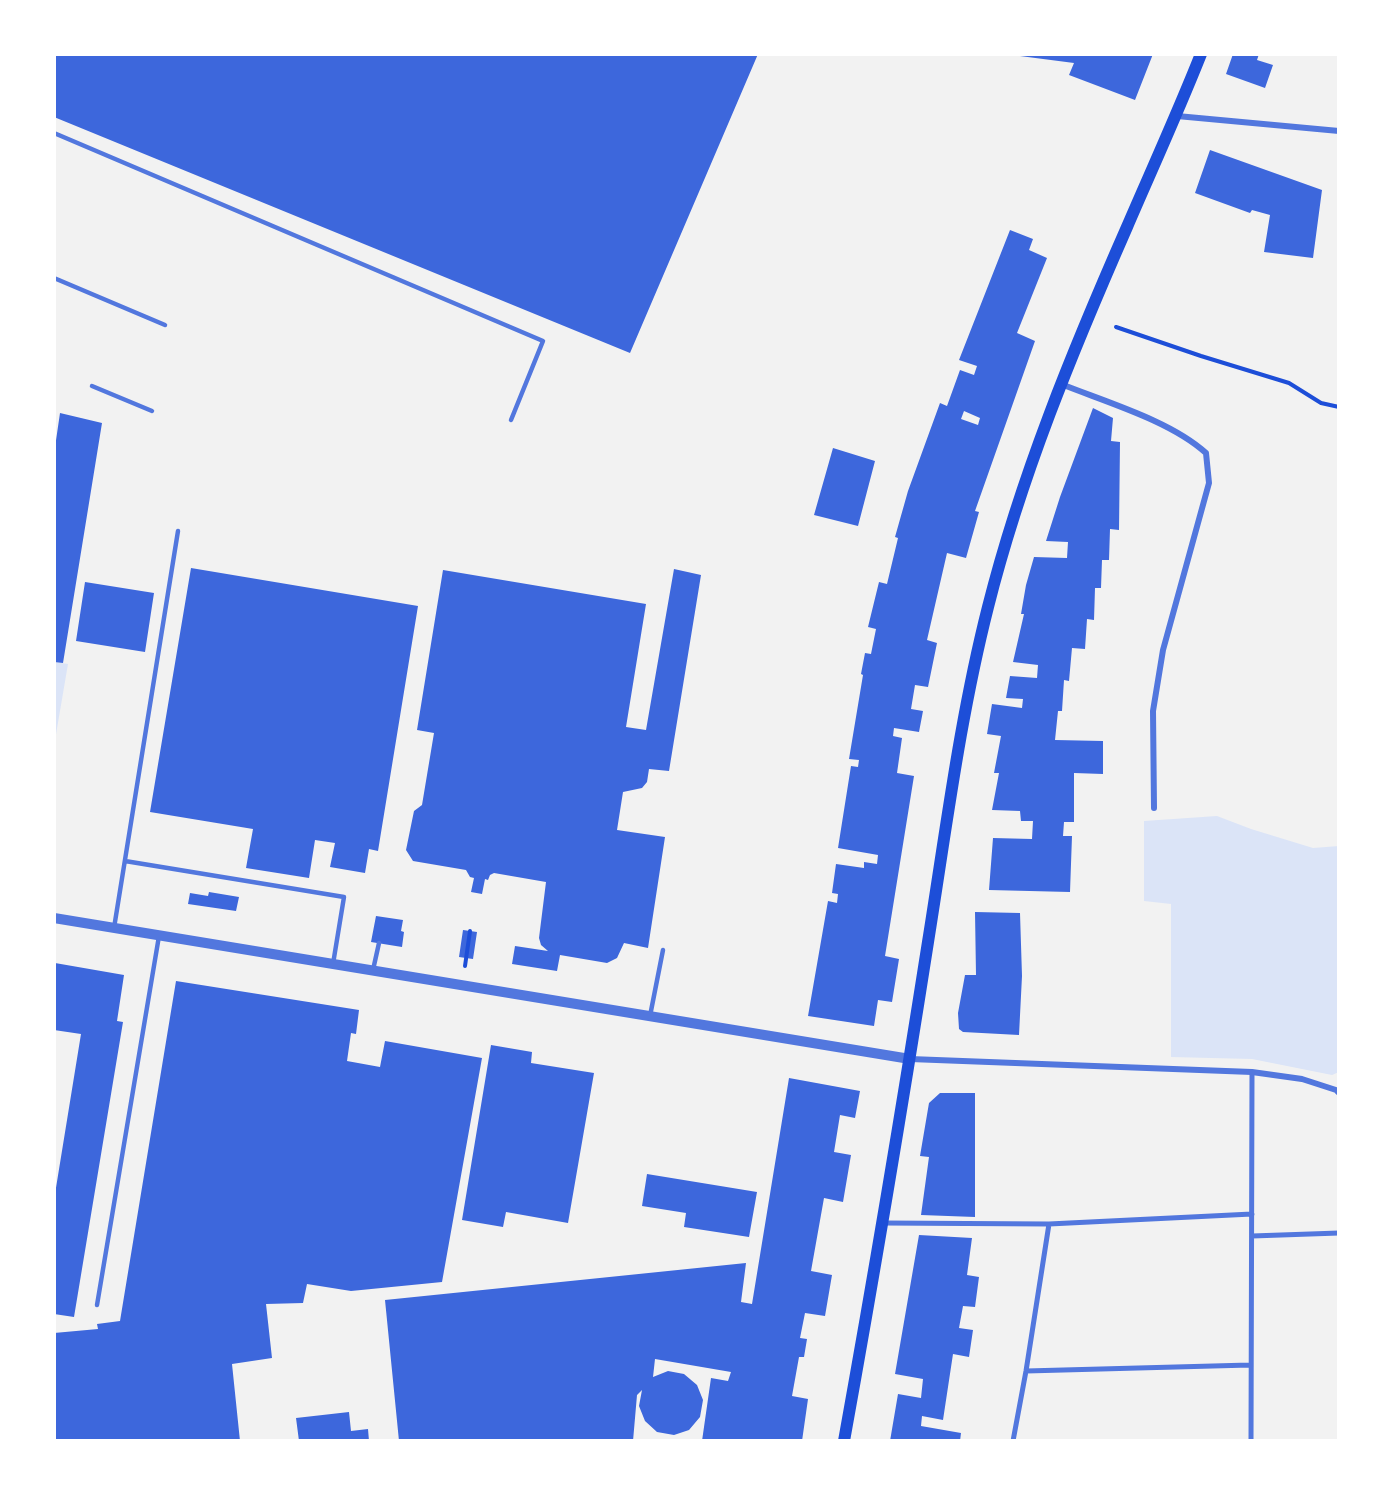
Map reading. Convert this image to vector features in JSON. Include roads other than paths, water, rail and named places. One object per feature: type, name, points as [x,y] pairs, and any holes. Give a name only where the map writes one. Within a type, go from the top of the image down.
[{"type":"main road","points":[[844,1441],[883,1223],[963,727],[988,607],[1024,488],[1061,384],[1126,228],[1177,116],[1201,54]]},
{"type":"street","points":[[1177,116],[1339,131]]},
{"type":"street","points":[[1061,384],[1143,417],[1191,440],[1206,453],[1209,483],[1163,650],[1153,711],[1154,808]]},
{"type":"street","points":[[54,918],[910,1059],[1252,1072],[1302,1079],[1339,1093]]},
{"type":"street","points":[[1251,1441],[1252,1072]]},
{"type":"street","points":[[883,1223],[1049,1224],[1252,1214]]},
{"type":"street","points":[[1013,1441],[1049,1224]]},
{"type":"street","points":[[1252,1236],[1339,1233]]},
{"type":"street","points":[[1026,1371],[1250,1365]]},
{"type":"lane","points":[[54,133],[543,340],[511,420]]},
{"type":"lane","points":[[54,278],[165,326]]},
{"type":"lane","points":[[92,386],[152,411]]},
{"type":"lane","points":[[114,929],[178,531]]},
{"type":"lane","points":[[125,861],[344,897],[333,964]]},
{"type":"lane","points":[[96,1305],[159,936]]},
{"type":"lane","points":[[373,970],[379,944]]},
{"type":"lane","points":[[650,1016],[663,950]]}]
